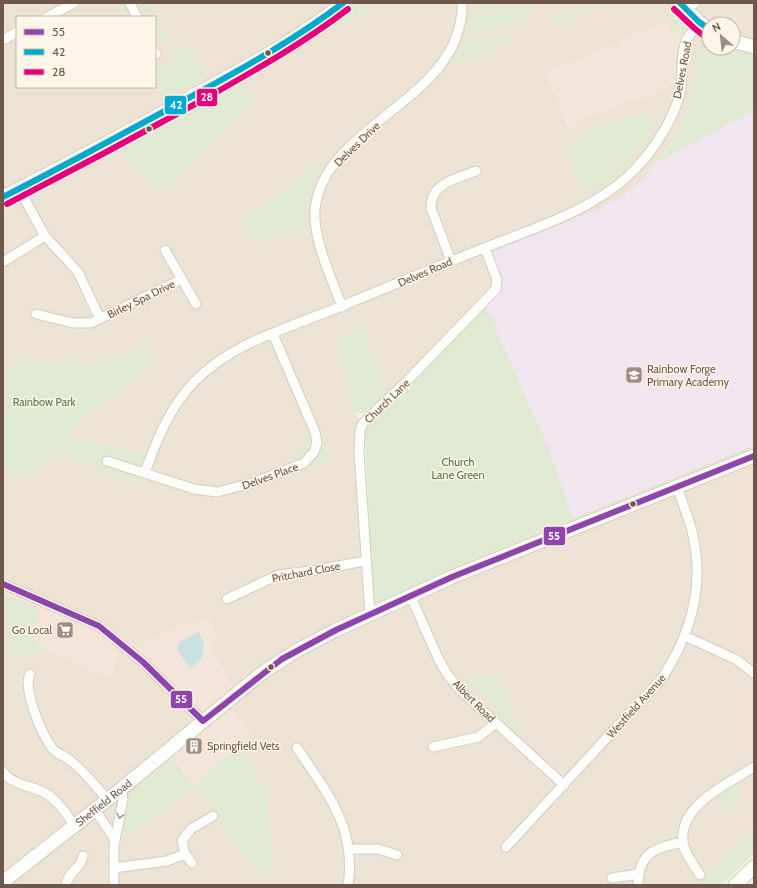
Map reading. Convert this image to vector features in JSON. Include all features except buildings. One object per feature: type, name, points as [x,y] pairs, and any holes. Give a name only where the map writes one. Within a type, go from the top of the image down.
[{"type":"street","points":[[49,16],[74,3]]},
{"type":"street","points":[[130,3],[136,16]]},
{"type":"street","points":[[3,197],[236,73],[305,31],[343,3]]},
{"type":"street","name":"Delves Drive","points":[[342,307],[320,242],[315,222],[318,195],[323,182],[342,155],[422,86],[440,65],[457,33],[462,13],[462,3]]},
{"type":"street","points":[[687,5],[701,22]]},
{"type":"street","name":"Delves Road","points":[[145,472],[160,433],[173,410],[193,383],[223,358],[274,334],[451,261],[531,230],[582,206],[616,186],[641,163],[658,140],[680,94],[682,60],[686,41],[701,28]]},
{"type":"street","points":[[3,40],[16,33]]},
{"type":"street","points":[[741,44],[754,47]]},
{"type":"street","points":[[451,261],[431,208],[431,202],[440,186],[476,171]]},
{"type":"street","name":"Birley Spa Drive","points":[[19,189],[45,236],[78,272],[100,319]]},
{"type":"street","points":[[3,262],[45,236]]},
{"type":"street","name":"Church Lane","points":[[370,615],[359,452],[360,430],[367,420],[496,289],[498,285],[496,274],[485,248]]},
{"type":"street","name":"Birley Spa Drive","points":[[165,250],[196,304]]},
{"type":"street","name":"Birley Spa Drive","points":[[36,314],[74,323],[91,323],[182,279]]},
{"type":"street","name":"Delves Place","points":[[145,472],[194,489],[217,492],[259,480],[295,467],[310,458],[317,443],[314,432],[274,334]]},
{"type":"street","name":"Sheffield Road","points":[[6,882],[203,721],[282,659],[312,642],[370,615],[500,558],[754,456]]},
{"type":"street","points":[[107,461],[145,472]]},
{"type":"street","name":"Westfield Avenue","points":[[506,847],[662,678],[672,663],[685,636],[696,601],[698,571],[692,530],[677,487]]},
{"type":"street","name":"Pritchard Close","points":[[227,599],[278,575],[311,571],[366,561]]},
{"type":"street","points":[[3,584],[99,626],[143,662],[203,721]]},
{"type":"street","name":"Albert Road","points":[[411,597],[447,674],[459,689],[564,785]]},
{"type":"street","points":[[685,636],[737,660],[754,673]]},
{"type":"street","points":[[30,674],[27,684],[28,693],[35,713],[50,745],[54,750],[77,766],[108,800]]},
{"type":"street","points":[[433,747],[478,738],[496,723]]},
{"type":"street","points":[[297,748],[337,810],[347,834],[351,863],[348,885]]},
{"type":"street","points":[[700,875],[687,854],[683,842],[689,816],[695,807],[704,800],[754,767]]},
{"type":"street","points":[[3,772],[18,784],[41,791],[51,797],[75,826]]},
{"type":"street","points":[[114,885],[114,842],[123,799],[121,789]]},
{"type":"street","points":[[95,810],[112,835],[114,842]]},
{"type":"street","points":[[192,863],[185,854],[182,841],[191,829],[213,816]]},
{"type":"street","points":[[638,885],[639,874],[644,861],[654,850],[658,847],[683,842]]},
{"type":"street","points":[[350,849],[378,849],[398,855]]},
{"type":"street","points":[[114,868],[166,861],[185,854]]},
{"type":"street","points":[[66,885],[70,874],[80,864],[83,856]]},
{"type":"street","points":[[735,885],[754,867]]},
{"type":"street","points":[[612,878],[639,874]]},
{"type":"shaded area","points":[[3,3],[754,3],[754,54],[741,51],[741,16],[701,16],[701,42],[698,70],[690,105],[677,135],[644,179],[622,197],[593,212],[493,252],[498,270],[500,288],[394,398],[389,392],[347,379],[353,411],[365,428],[364,474],[373,605],[438,574],[754,445],[754,830],[697,885],[3,885]]},
{"type":"shaded area","points":[[688,21],[686,31],[681,40],[673,81],[669,88],[638,101],[635,99],[581,120],[573,129],[567,126],[545,72],[617,44],[618,47],[622,46],[620,40],[667,22]]},
{"type":"shaded area","name":"Rainbow Forge Primary Academy","points":[[754,110],[754,445],[573,518],[485,304],[500,288],[498,270],[493,252],[593,212],[622,197],[644,179],[657,163]]},
{"type":"shaded area","points":[[3,577],[99,620],[141,648],[146,642],[172,628],[211,617],[218,641],[211,644],[211,646],[234,690],[223,699],[253,734],[193,786],[162,746],[188,725],[191,715],[187,709],[120,647],[111,679],[41,647],[35,641],[32,631],[40,609],[3,593]]},
{"type":"green space","points":[[115,3],[149,3],[156,16],[122,16]]},
{"type":"green space","points":[[358,3],[367,3],[371,13],[323,32]]},
{"type":"green space","points":[[483,3],[531,3],[498,13],[477,7]]},
{"type":"green space","points":[[590,3],[607,3],[553,24],[551,18]]},
{"type":"green space","points":[[532,5],[530,17],[488,30],[484,34],[468,31],[472,8],[497,15]]},
{"type":"green space","points":[[678,8],[688,18],[686,31],[683,34],[672,31],[668,11]]},
{"type":"green space","points":[[156,17],[168,40],[156,43]]},
{"type":"green space","points":[[466,37],[479,39],[485,52],[453,64]]},
{"type":"green space","points":[[481,39],[510,39],[511,41],[486,51]]},
{"type":"green space","points":[[700,41],[701,56],[741,56],[741,51],[754,54],[754,110],[657,163],[675,139],[687,113],[693,90]]},
{"type":"green space","points":[[187,44],[205,77],[165,99],[156,85],[156,69],[176,59],[173,51]]},
{"type":"green space","points":[[240,81],[255,100],[169,188],[155,188],[117,148]]},
{"type":"green space","points":[[639,114],[651,118],[654,123],[641,143],[626,160],[599,183],[589,190],[581,187],[573,173],[570,162],[570,151],[572,146],[584,135],[592,131],[613,122]]},
{"type":"green space","points":[[655,129],[638,156],[619,175],[609,183],[593,190],[632,159]]},
{"type":"green space","points":[[322,163],[311,186],[307,201],[305,217],[306,227],[255,242],[245,217]]},
{"type":"green space","name":"Church Lane Green","points":[[485,304],[551,455],[573,518],[438,574],[373,605],[365,428]]},
{"type":"green space","points":[[363,328],[389,392],[364,413],[353,411],[336,338]]},
{"type":"green space","name":"Rainbow Park","points":[[148,342],[151,370],[83,417],[68,437],[146,454],[137,476],[140,488],[57,451],[40,469],[18,476],[3,470],[3,371],[29,361],[65,360],[101,365]]},
{"type":"green space","points":[[308,432],[323,433],[332,460],[303,471],[297,460]]},
{"type":"green space","points":[[3,593],[40,609],[34,628],[34,638],[41,646],[48,650],[9,658],[6,618],[3,618]]},
{"type":"green space","points":[[497,673],[522,739],[499,719],[495,707],[476,689],[465,683]]},
{"type":"green space","points":[[237,747],[251,765],[267,796],[274,874],[247,862],[198,782]]},
{"type":"green space","points":[[171,759],[195,789],[122,840],[129,799],[132,792]]},
{"type":"green space","points":[[736,783],[741,792],[741,798],[726,812],[716,797]]},
{"type":"green space","points":[[754,830],[754,854],[721,885],[697,885]]},
{"type":"water","points":[[199,632],[204,644],[202,659],[191,668],[180,654],[177,646],[179,643]]},
{"type":"transit line","name":"42","points":[[3,197],[234,73],[290,40],[343,3]]},
{"type":"transit line","name":"42","points":[[680,3],[701,23]]},
{"type":"transit line","name":"28","points":[[7,204],[199,102],[294,47],[348,9]]},
{"type":"transit line","name":"28","points":[[674,9],[701,34]]},
{"type":"transit line","name":"55","points":[[3,584],[99,626],[143,662],[203,721],[282,659],[336,630],[452,577],[754,456]]},
{"type":"place","name":"Rainbow Forge Primary Academy","points":[[634,375]]},
{"type":"place","name":"Go Local","points":[[65,630]]},
{"type":"place","name":"Springfield Vets","points":[[194,746]]}]
